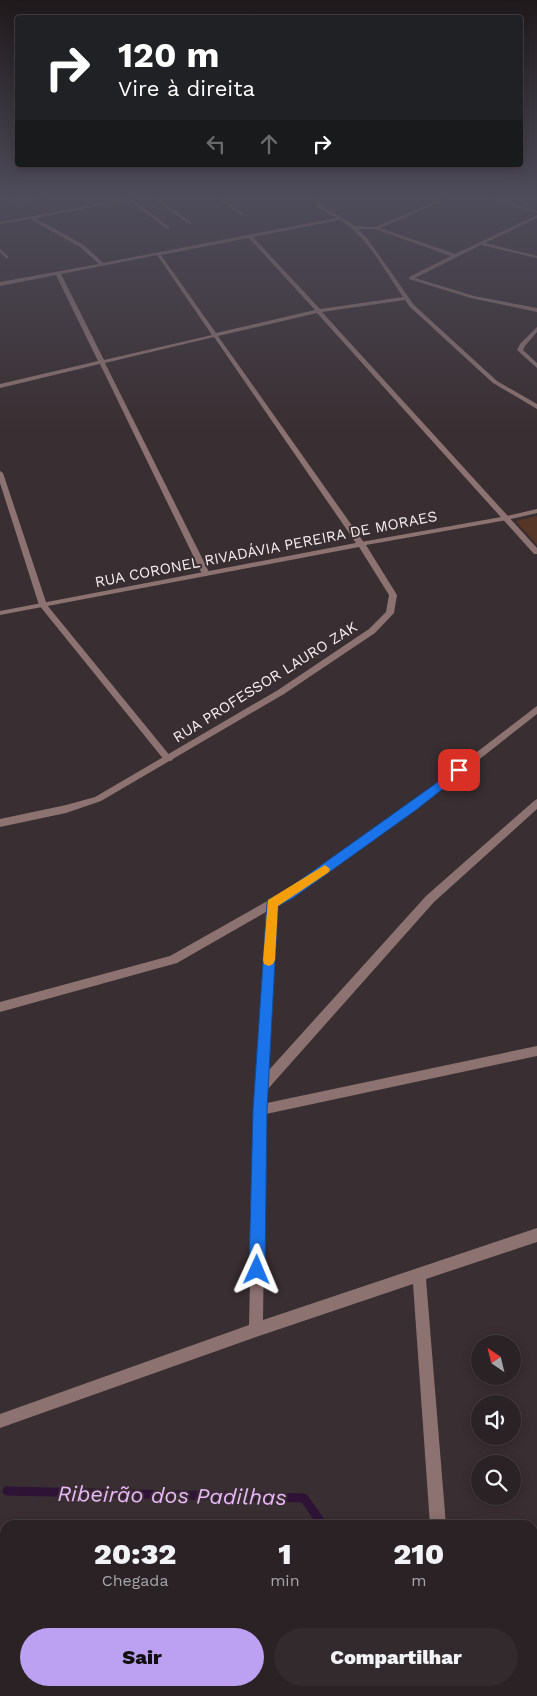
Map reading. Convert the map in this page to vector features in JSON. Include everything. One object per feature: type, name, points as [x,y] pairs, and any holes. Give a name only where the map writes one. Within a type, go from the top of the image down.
[{"type":"street","points":[[0,284],[36,277]]},
{"type":"street","points":[[60,277],[100,362],[206,574]]},
{"type":"street","name":"RUA PROFESSOR LAURO ZAK","points":[[0,824],[66,809],[98,799],[281,692],[372,631],[390,613],[393,595],[361,544],[174,277]]},
{"type":"street","points":[[288,277],[537,552]]},
{"type":"street","points":[[392,277],[412,306],[495,382],[537,407]]},
{"type":"street","points":[[413,277],[411,278],[473,297],[537,310]]},
{"type":"street","points":[[0,386],[319,311],[406,298]]},
{"type":"street","points":[[537,329],[522,345],[520,350],[537,366]]},
{"type":"street","points":[[0,473],[43,605],[168,759]]},
{"type":"street","name":"RUA CORONEL RIVADÁVIA PEREIRA DE MORAES","points":[[0,613],[537,511]]},
{"type":"street","points":[[0,1007],[173,960],[289,894],[412,807],[537,709]]},
{"type":"street","points":[[261,1088],[430,899],[537,803]]},
{"type":"street","points":[[256,1330],[260,1110],[272,904]]},
{"type":"street","points":[[260,1110],[537,1051]]},
{"type":"street","points":[[0,1421],[256,1330],[537,1235]]},
{"type":"street","points":[[418,1276],[438,1520]]},
{"type":"shaded area","points":[[537,516],[537,545],[516,521]]},
{"type":"waterway","name":"Ribeirão dos Padilhas","points":[[7,1491],[304,1498],[319,1520]]},
{"type":"slow traffic","points":[[269,960],[272,904],[325,869]]},
{"type":"route","points":[[257,1270],[260,1110],[272,904],[412,807],[459,770]]}]
